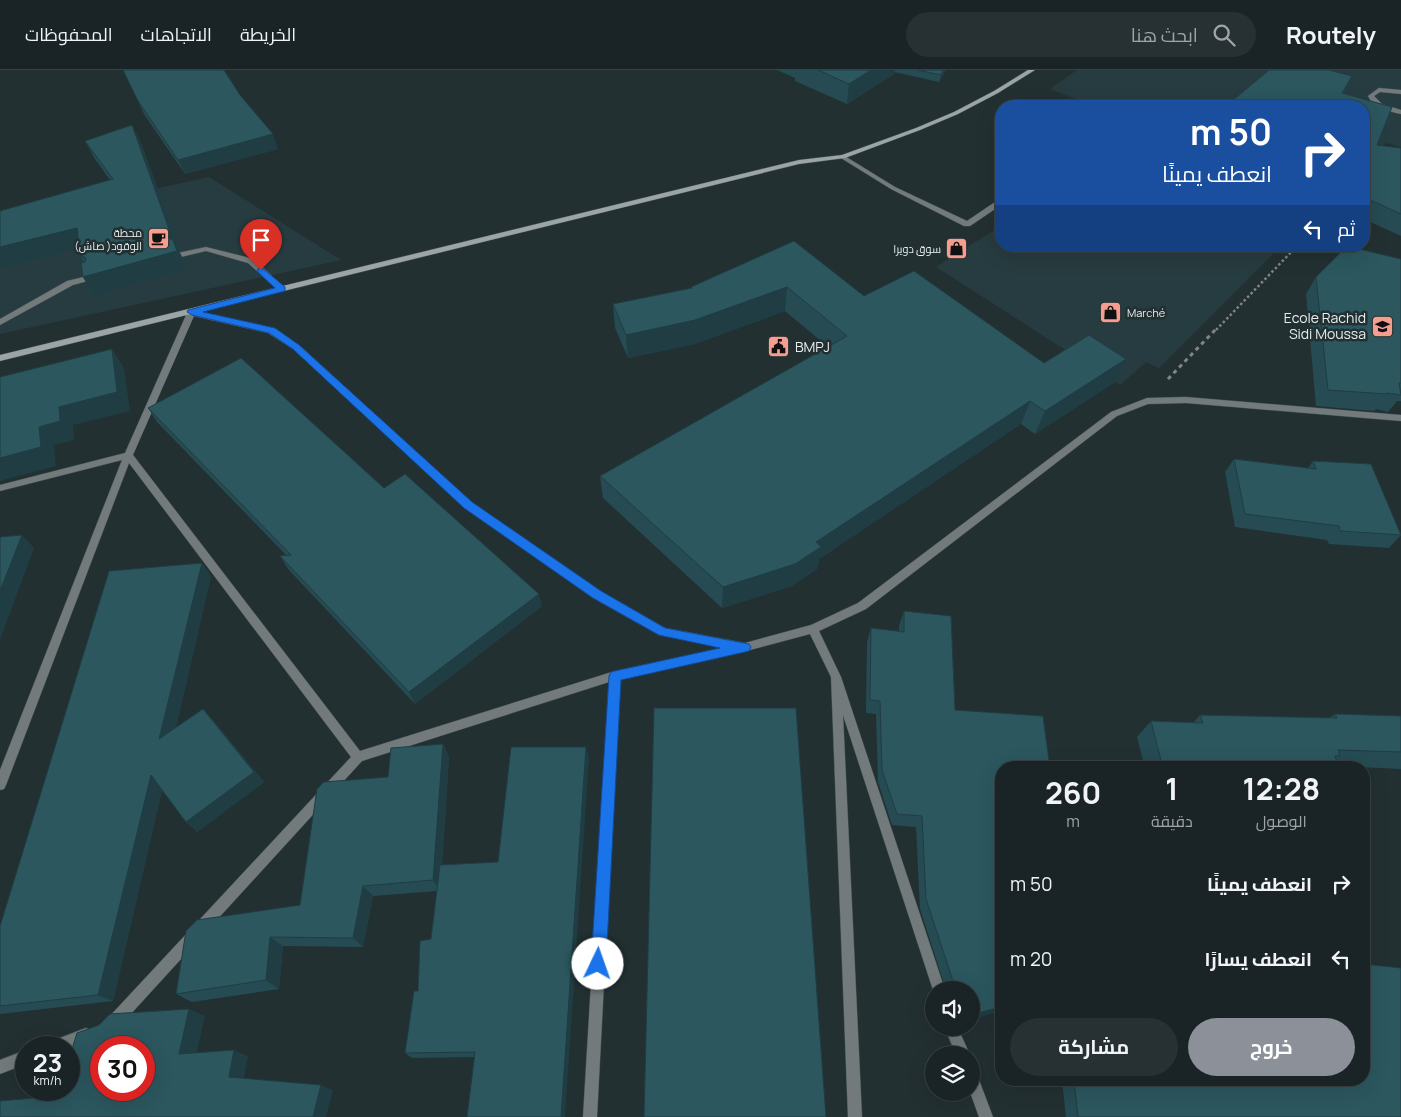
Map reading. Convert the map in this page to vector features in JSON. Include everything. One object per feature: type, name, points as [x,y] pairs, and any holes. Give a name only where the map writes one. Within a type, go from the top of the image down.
[{"type":"main road","points":[[0,358],[799,162],[843,157],[956,113],[1032,70]]},
{"type":"street","points":[[1401,92],[1378,90],[1371,96],[1375,103],[1381,107],[1401,112]]},
{"type":"street","points":[[843,157],[893,188],[967,224],[995,206]]},
{"type":"street","points":[[181,255],[206,249],[251,260],[282,289]]},
{"type":"street","points":[[0,322],[70,283],[92,277]]},
{"type":"street","points":[[0,785],[128,455],[192,312],[272,331],[296,347],[468,505],[597,595],[663,632],[745,647]]},
{"type":"street","points":[[80,1037],[112,1025],[358,756],[615,676],[813,630],[862,606],[1114,414],[1146,401],[1186,400],[1401,418]]},
{"type":"street","points":[[0,488],[128,455]]},
{"type":"street","points":[[128,455],[358,756]]},
{"type":"street","points":[[813,630],[836,676],[936,981]]},
{"type":"street","points":[[590,1117],[615,676]]},
{"type":"street","points":[[836,676],[855,1117]]},
{"type":"street","points":[[0,1067],[15,1061]]},
{"type":"street","points":[[980,1101],[986,1117]]},
{"type":"path","points":[[1146,401],[1291,252]]},
{"type":"shaded area","points":[[1077,70],[1401,70],[1401,147],[1386,143],[1370,159],[1370,100],[1078,100],[1050,89]]},
{"type":"shaded area","points":[[209,177],[341,260],[0,334],[0,223]]},
{"type":"shaded area","name":"Marché","points":[[995,230],[995,252],[1275,252],[1159,368],[1146,362],[1120,385],[936,267]]},
{"type":"building","points":[[123,70],[224,70],[240,95],[273,134],[178,160],[137,99]]},
{"type":"building","points":[[818,70],[871,70],[849,84]]},
{"type":"building","points":[[918,70],[943,70],[941,75]]},
{"type":"building","points":[[1269,70],[1329,70],[1352,76],[1342,93],[1367,100],[1233,100]]},
{"type":"building","points":[[1370,101],[1392,107],[1377,145],[1401,148],[1401,214],[1370,200]]},
{"type":"building","points":[[132,125],[170,232],[166,237],[173,240],[177,251],[83,277],[81,263],[85,262],[86,258],[80,255],[77,228],[0,247],[0,211],[113,179],[85,141]],"holes":[[[136,242],[141,245],[138,250],[120,254],[114,250],[115,248]]]},
{"type":"building","points":[[794,241],[864,296],[914,271],[1044,363],[1089,335],[1126,359],[1045,411],[1030,401],[816,542],[821,547],[795,564],[723,587],[600,476],[847,336],[787,287],[695,320],[626,335],[613,304],[692,288]]},
{"type":"building","points":[[1341,252],[1370,252],[1401,259],[1401,383],[1399,383],[1401,395],[1328,390],[1316,277]]},
{"type":"building","points":[[112,349],[117,392],[59,407],[60,421],[39,427],[41,447],[0,458],[0,377]]},
{"type":"building","points":[[241,358],[384,488],[405,474],[539,594],[409,692],[280,556],[291,555],[148,408]]},
{"type":"building","points":[[1234,459],[1316,469],[1313,461],[1371,464],[1401,535],[1340,531],[1339,526],[1245,514]]},
{"type":"building","points":[[22,535],[0,591],[0,537]]},
{"type":"building","points":[[202,563],[159,739],[203,709],[254,772],[186,822],[151,775],[98,995],[0,1006],[0,926],[109,571]]},
{"type":"building","points":[[904,611],[951,616],[955,710],[1043,716],[1049,761],[995,761],[995,1009],[980,1013],[980,981],[953,981],[926,899],[922,816],[897,814],[882,770],[880,701],[870,700],[871,628],[904,632]]},
{"type":"building","points":[[654,708],[796,708],[826,1117],[644,1117]]},
{"type":"building","points":[[1335,714],[1401,716],[1401,752],[1338,750],[1340,756],[1335,756],[1337,761],[1161,761],[1151,721],[1203,723],[1200,715],[1337,718]]},
{"type":"building","points":[[443,744],[433,880],[363,886],[353,938],[270,937],[266,980],[176,994],[186,931],[197,920],[300,905],[317,789],[324,782],[388,777],[391,748]]},
{"type":"building","points":[[511,747],[586,747],[561,1117],[467,1117],[475,1052],[405,1053],[414,991],[418,991],[420,941],[431,939],[440,865],[498,862]]},
{"type":"building","points":[[1370,965],[1401,968],[1401,1117],[1078,1117],[1075,1086],[1370,1086]]},
{"type":"building","points":[[189,1009],[179,1054],[234,1050],[229,1077],[321,1085],[313,1117],[0,1117],[0,1101],[80,1101],[80,1036],[76,1036],[77,1033],[99,1025],[110,1014]]},
{"type":"place","name":"محطة الوقود( صاش)","points":[[158,239]]},
{"type":"place","name":"سوق دويرا","points":[[957,249]]},
{"type":"place","name":"Marché","points":[[1111,313]]},
{"type":"place","name":"Ecole Rachid Sidi Moussa","points":[[1382,326]]},
{"type":"place","name":"BMPJ","points":[[779,347]]},
{"type":"route","points":[[261,270],[282,289],[192,312],[272,331],[296,347],[468,505],[597,595],[663,632],[745,647],[615,676],[598,964]]}]
